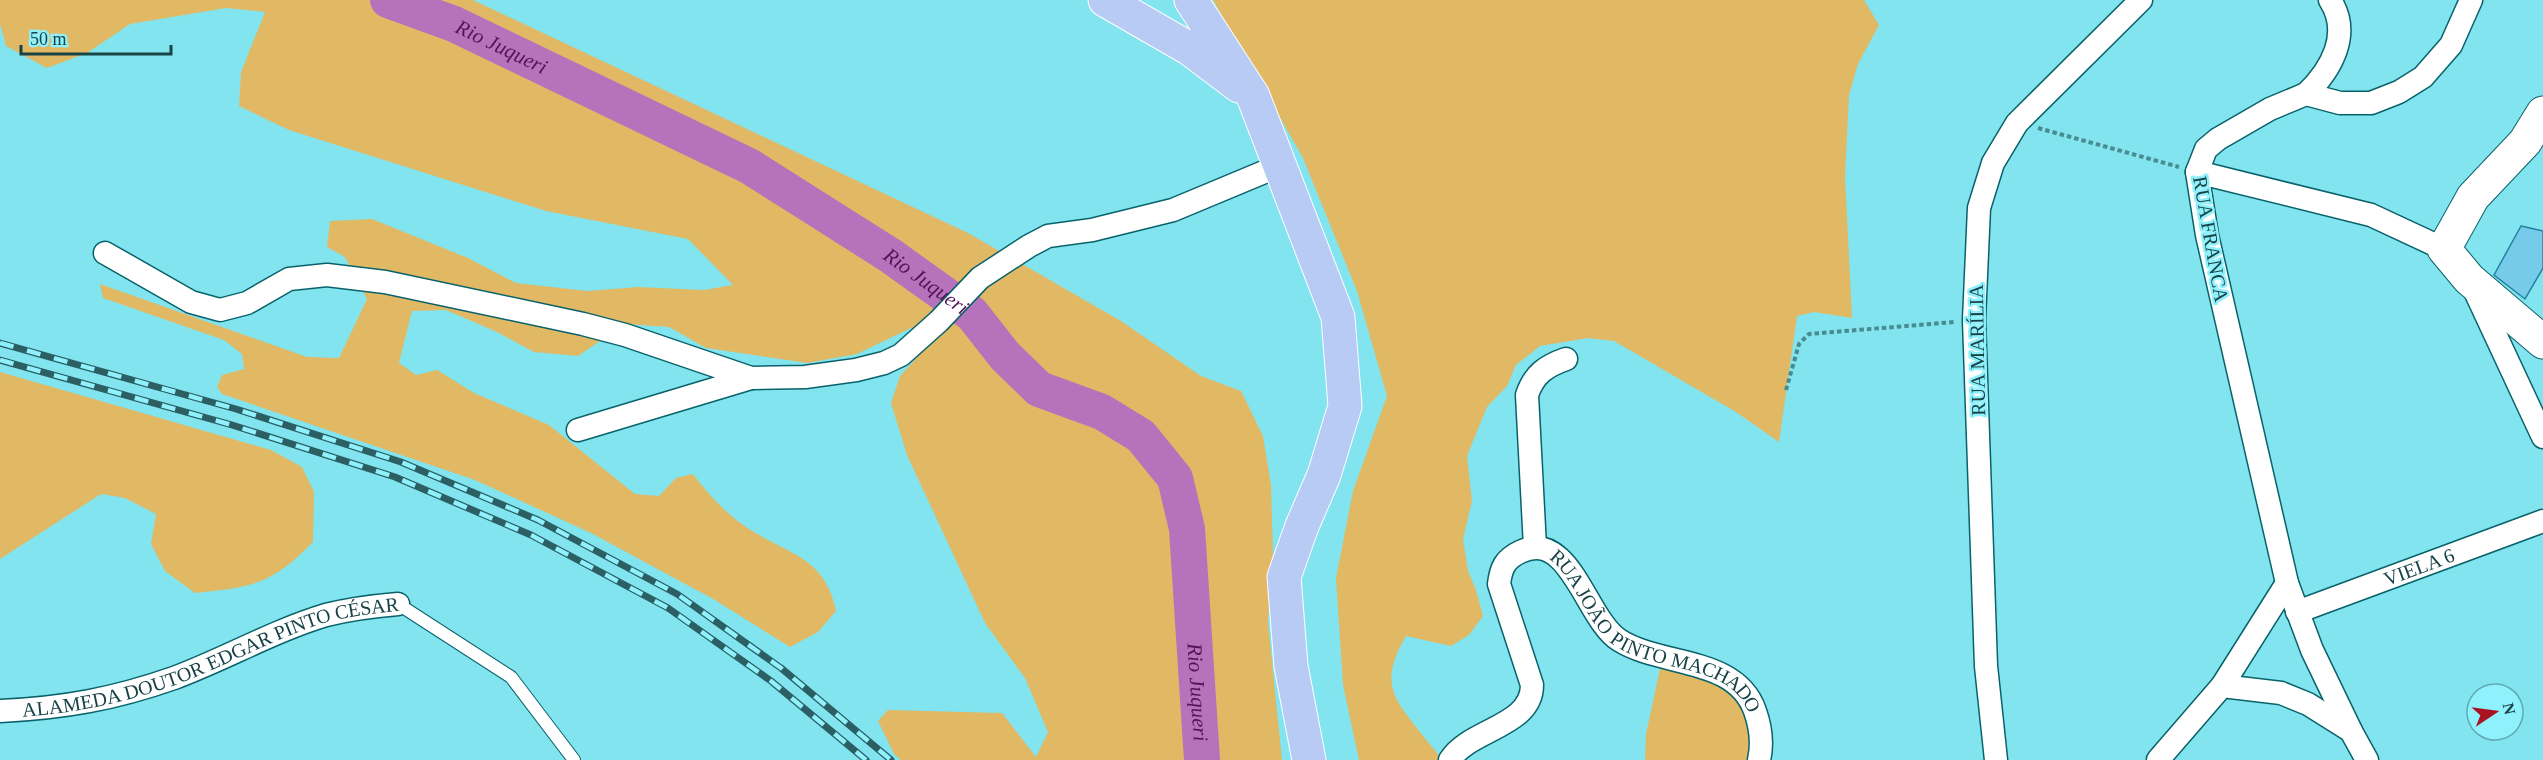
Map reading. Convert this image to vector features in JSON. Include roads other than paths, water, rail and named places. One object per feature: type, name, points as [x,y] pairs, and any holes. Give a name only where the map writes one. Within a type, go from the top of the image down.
[{"type":"main road","points":[[1191,0],[1253,96],[1338,317],[1345,406],[1324,476],[1302,526],[1284,577],[1291,666],[1309,760]]},
{"type":"main road","points":[[1111,1],[1190,49],[1253,96]]},
{"type":"main road","points":[[2543,112],[2525,141],[2472,197],[2444,249],[2469,279],[2543,342]]},
{"type":"street","name":"RUA MARÍLIA","points":[[1996,760],[1986,666],[1974,320],[1979,208],[1993,163],[2017,123],[2141,0]]},
{"type":"street","points":[[2306,94],[2322,79],[2337,49],[2338,19],[2330,0]]},
{"type":"street","points":[[2306,94],[2354,105],[2371,103],[2399,92],[2423,77],[2441,60],[2463,22],[2471,0]]},
{"type":"street","name":"RUA FRANCA","points":[[2306,94],[2270,109],[2218,139],[2206,149],[2197,172],[2207,235],[2287,583],[2297,612],[2350,731]]},
{"type":"street","points":[[578,430],[752,378],[833,374],[884,363],[901,355],[939,321],[980,278],[1048,236],[1092,230],[1173,210],[1281,165]]},
{"type":"street","points":[[2197,172],[2371,215],[2444,249]]},
{"type":"street","points":[[105,253],[191,302],[220,310],[247,303],[289,279],[327,274],[385,282],[594,327],[752,378]]},
{"type":"street","points":[[2469,279],[2543,437]]},
{"type":"street","points":[[1535,547],[1527,395],[1531,382],[1538,374],[1548,365],[1566,359]]},
{"type":"street","name":"VIELA 6","points":[[2297,612],[2543,521]]},
{"type":"street","name":"RUA JOÃO PINTO MACHADO","points":[[1450,760],[1470,741],[1503,724],[1526,707],[1530,700],[1532,685],[1499,584],[1501,569],[1506,560],[1535,547],[1547,549],[1564,561],[1592,607],[1617,639],[1636,649],[1701,667],[1735,683],[1753,705],[1760,724],[1762,747],[1759,760]]},
{"type":"street","points":[[2158,760],[2222,686],[2287,583]]},
{"type":"street","name":"ALAMEDA DOUTOR EDGAR PINTO CÉSAR","points":[[0,711],[55,709],[102,700],[175,677],[326,616],[362,607],[398,604]]},
{"type":"street","points":[[2222,686],[2281,693],[2308,704],[2350,731],[2367,760]]},
{"type":"lane","name":"ALAMEDA DOUTOR EDGAR PINTO CÉSAR","points":[[398,604],[511,677],[574,760]]},
{"type":"waterway","name":"Rio Juqueri","points":[[388,0],[454,24],[749,166],[891,256],[972,314],[1005,356],[1039,389],[1102,412],[1141,436],[1175,478],[1187,529],[1202,760]]},
{"type":"railway","points":[[0,343],[236,409],[401,462],[538,520],[677,594],[781,668],[891,760]]},
{"type":"railway","points":[[0,360],[232,425],[395,477],[531,535],[668,608],[771,681],[866,760]]}]
